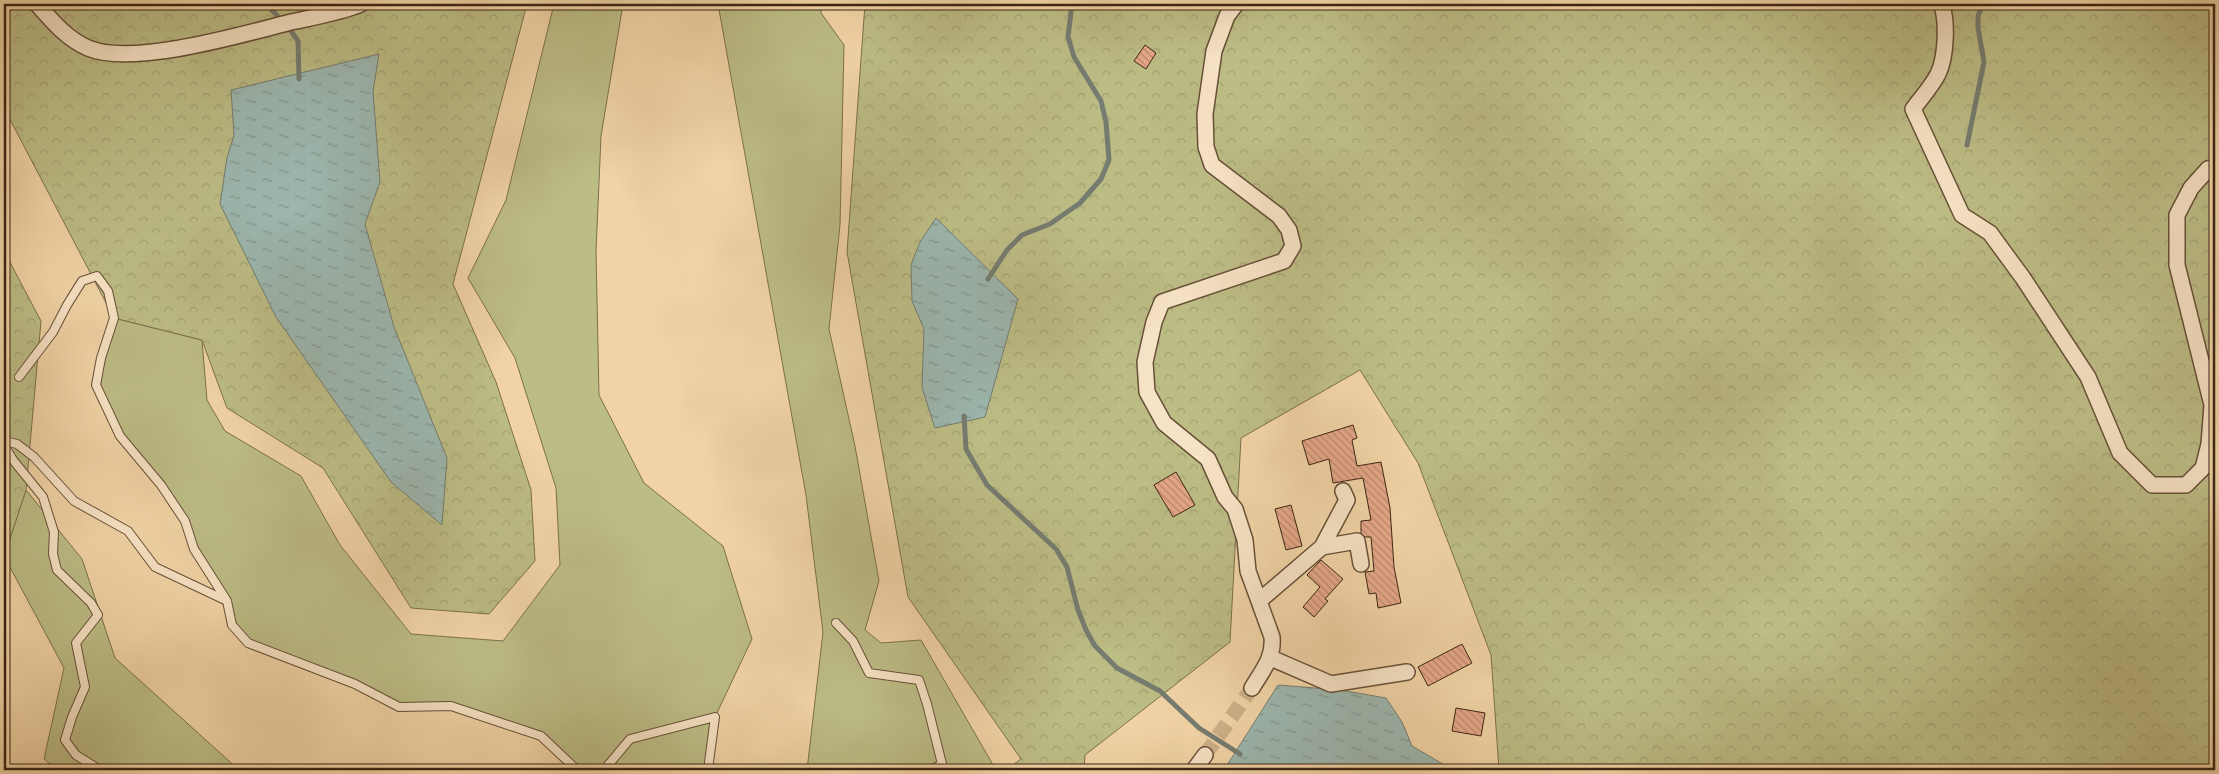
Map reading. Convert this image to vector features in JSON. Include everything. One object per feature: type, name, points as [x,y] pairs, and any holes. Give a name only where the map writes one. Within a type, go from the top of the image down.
[{"type":"street","points":[[37,4],[70,39],[90,49],[119,54],[168,50],[222,39],[361,4]]},
{"type":"street","points":[[1236,4],[1227,16],[1214,51],[1205,114],[1206,147],[1212,165],[1279,216],[1289,230],[1293,246],[1284,261],[1162,302],[1154,322],[1145,362],[1147,392],[1164,424],[1208,459],[1225,497],[1235,509],[1245,540],[1248,571],[1272,637],[1273,648],[1271,658],[1252,688]]},
{"type":"street","points":[[1941,4],[1944,9],[1946,44],[1939,74],[1913,109],[1962,215],[1990,234],[2023,278],[2088,378],[2120,453],[2152,485],[2186,485],[2203,468],[2209,444],[2212,405],[2177,265],[2177,215],[2191,188],[2208,169],[2215,167]]},
{"type":"street","points":[[1259,601],[1322,547],[1347,500],[1344,491]]},
{"type":"street","points":[[1322,547],[1356,541],[1361,564]]},
{"type":"street","points":[[1271,658],[1331,684],[1407,672]]},
{"type":"street","points":[[1194,770],[1205,755]]},
{"type":"lane","points":[[19,377],[53,332],[82,281],[97,276],[108,291],[114,318],[101,358],[96,385],[120,436],[161,485],[185,521],[194,549],[227,601],[232,625],[248,643],[355,684],[399,707],[451,706],[541,736],[577,770]]},
{"type":"lane","points":[[4,443],[17,444],[34,457],[74,502],[128,531],[155,567],[227,601]]},
{"type":"lane","points":[[4,443],[13,460],[43,497],[54,532],[53,554],[57,570],[91,603],[98,615],[76,643],[85,687],[72,717],[65,740],[76,755],[100,770]]},
{"type":"lane","points":[[836,623],[854,641],[869,673],[918,680],[927,704],[942,764],[931,770]]},
{"type":"lane","points":[[604,770],[630,739],[715,717],[708,770]]},
{"type":"green space","points":[[4,4],[527,4],[453,284],[496,382],[531,490],[535,561],[489,614],[411,608],[323,468],[227,408],[202,340],[114,318],[4,108]]},
{"type":"green space","points":[[554,4],[623,4],[601,136],[596,251],[599,395],[644,483],[723,546],[752,639],[715,717],[708,770],[577,770],[541,736],[451,706],[399,707],[355,684],[248,643],[232,625],[227,601],[194,549],[185,521],[120,436],[96,385],[114,318],[202,340],[207,400],[225,431],[301,476],[340,545],[411,634],[503,641],[560,565],[556,488],[515,358],[468,278],[506,200]]},
{"type":"green space","points":[[718,4],[821,4],[821,13],[844,45],[840,225],[829,329],[855,446],[879,581],[865,630],[881,643],[921,640],[996,770],[807,770],[823,632],[806,495]]},
{"type":"green space","points":[[865,4],[2215,4],[2215,770],[1499,770],[1491,655],[1418,463],[1360,370],[1241,438],[1230,642],[1085,755],[1084,770],[1006,770],[1021,759],[908,597],[847,252]]},
{"type":"green space","points":[[4,251],[41,321],[26,490],[4,557]]},
{"type":"green space","points":[[26,490],[82,559],[115,658],[239,770],[57,770],[44,759],[64,668],[4,556]]},
{"type":"water","points":[[379,54],[373,91],[380,182],[365,224],[394,327],[447,458],[442,525],[391,482],[276,317],[220,204],[227,158],[234,135],[231,90]]},
{"type":"water","points":[[936,218],[1018,299],[985,417],[935,428],[922,388],[924,329],[912,301],[911,265],[920,242]]},
{"type":"water","points":[[1278,685],[1340,690],[1386,698],[1402,722],[1412,746],[1453,770],[1224,770]]},
{"type":"building","points":[[1145,45],[1156,53],[1146,69],[1134,61]]},
{"type":"building","points":[[1353,425],[1357,438],[1352,440],[1357,466],[1381,462],[1390,508],[1394,567],[1401,603],[1378,608],[1376,593],[1369,594],[1365,572],[1374,571],[1371,537],[1365,537],[1361,533],[1361,521],[1371,520],[1363,478],[1333,483],[1329,459],[1309,465],[1302,441]]},
{"type":"building","points":[[1176,472],[1195,505],[1173,517],[1154,485]]},
{"type":"building","points":[[1291,505],[1302,546],[1286,550],[1275,509]]},
{"type":"building","points":[[1321,560],[1343,579],[1325,599],[1328,601],[1314,617],[1303,607],[1320,587],[1307,575]]},
{"type":"building","points":[[1462,644],[1472,663],[1428,686],[1418,667]]},
{"type":"building","points":[[1456,708],[1485,713],[1481,736],[1452,731]]},
{"type":"waterway","points":[[266,4],[289,28],[298,41],[299,79]]},
{"type":"waterway","points":[[988,279],[1007,250],[1022,235],[1050,224],[1080,203],[1101,179],[1109,160],[1106,122],[1101,101],[1074,57],[1068,37],[1072,4]]},
{"type":"waterway","points":[[1967,145],[1984,62],[1978,28],[1978,16],[1983,4]]},
{"type":"waterway","points":[[964,416],[966,449],[987,485],[1056,549],[1067,567],[1078,610],[1095,646],[1117,668],[1160,691],[1199,728],[1240,754]]},
{"type":"tunnel","points":[[1205,755],[1252,688]]}]
